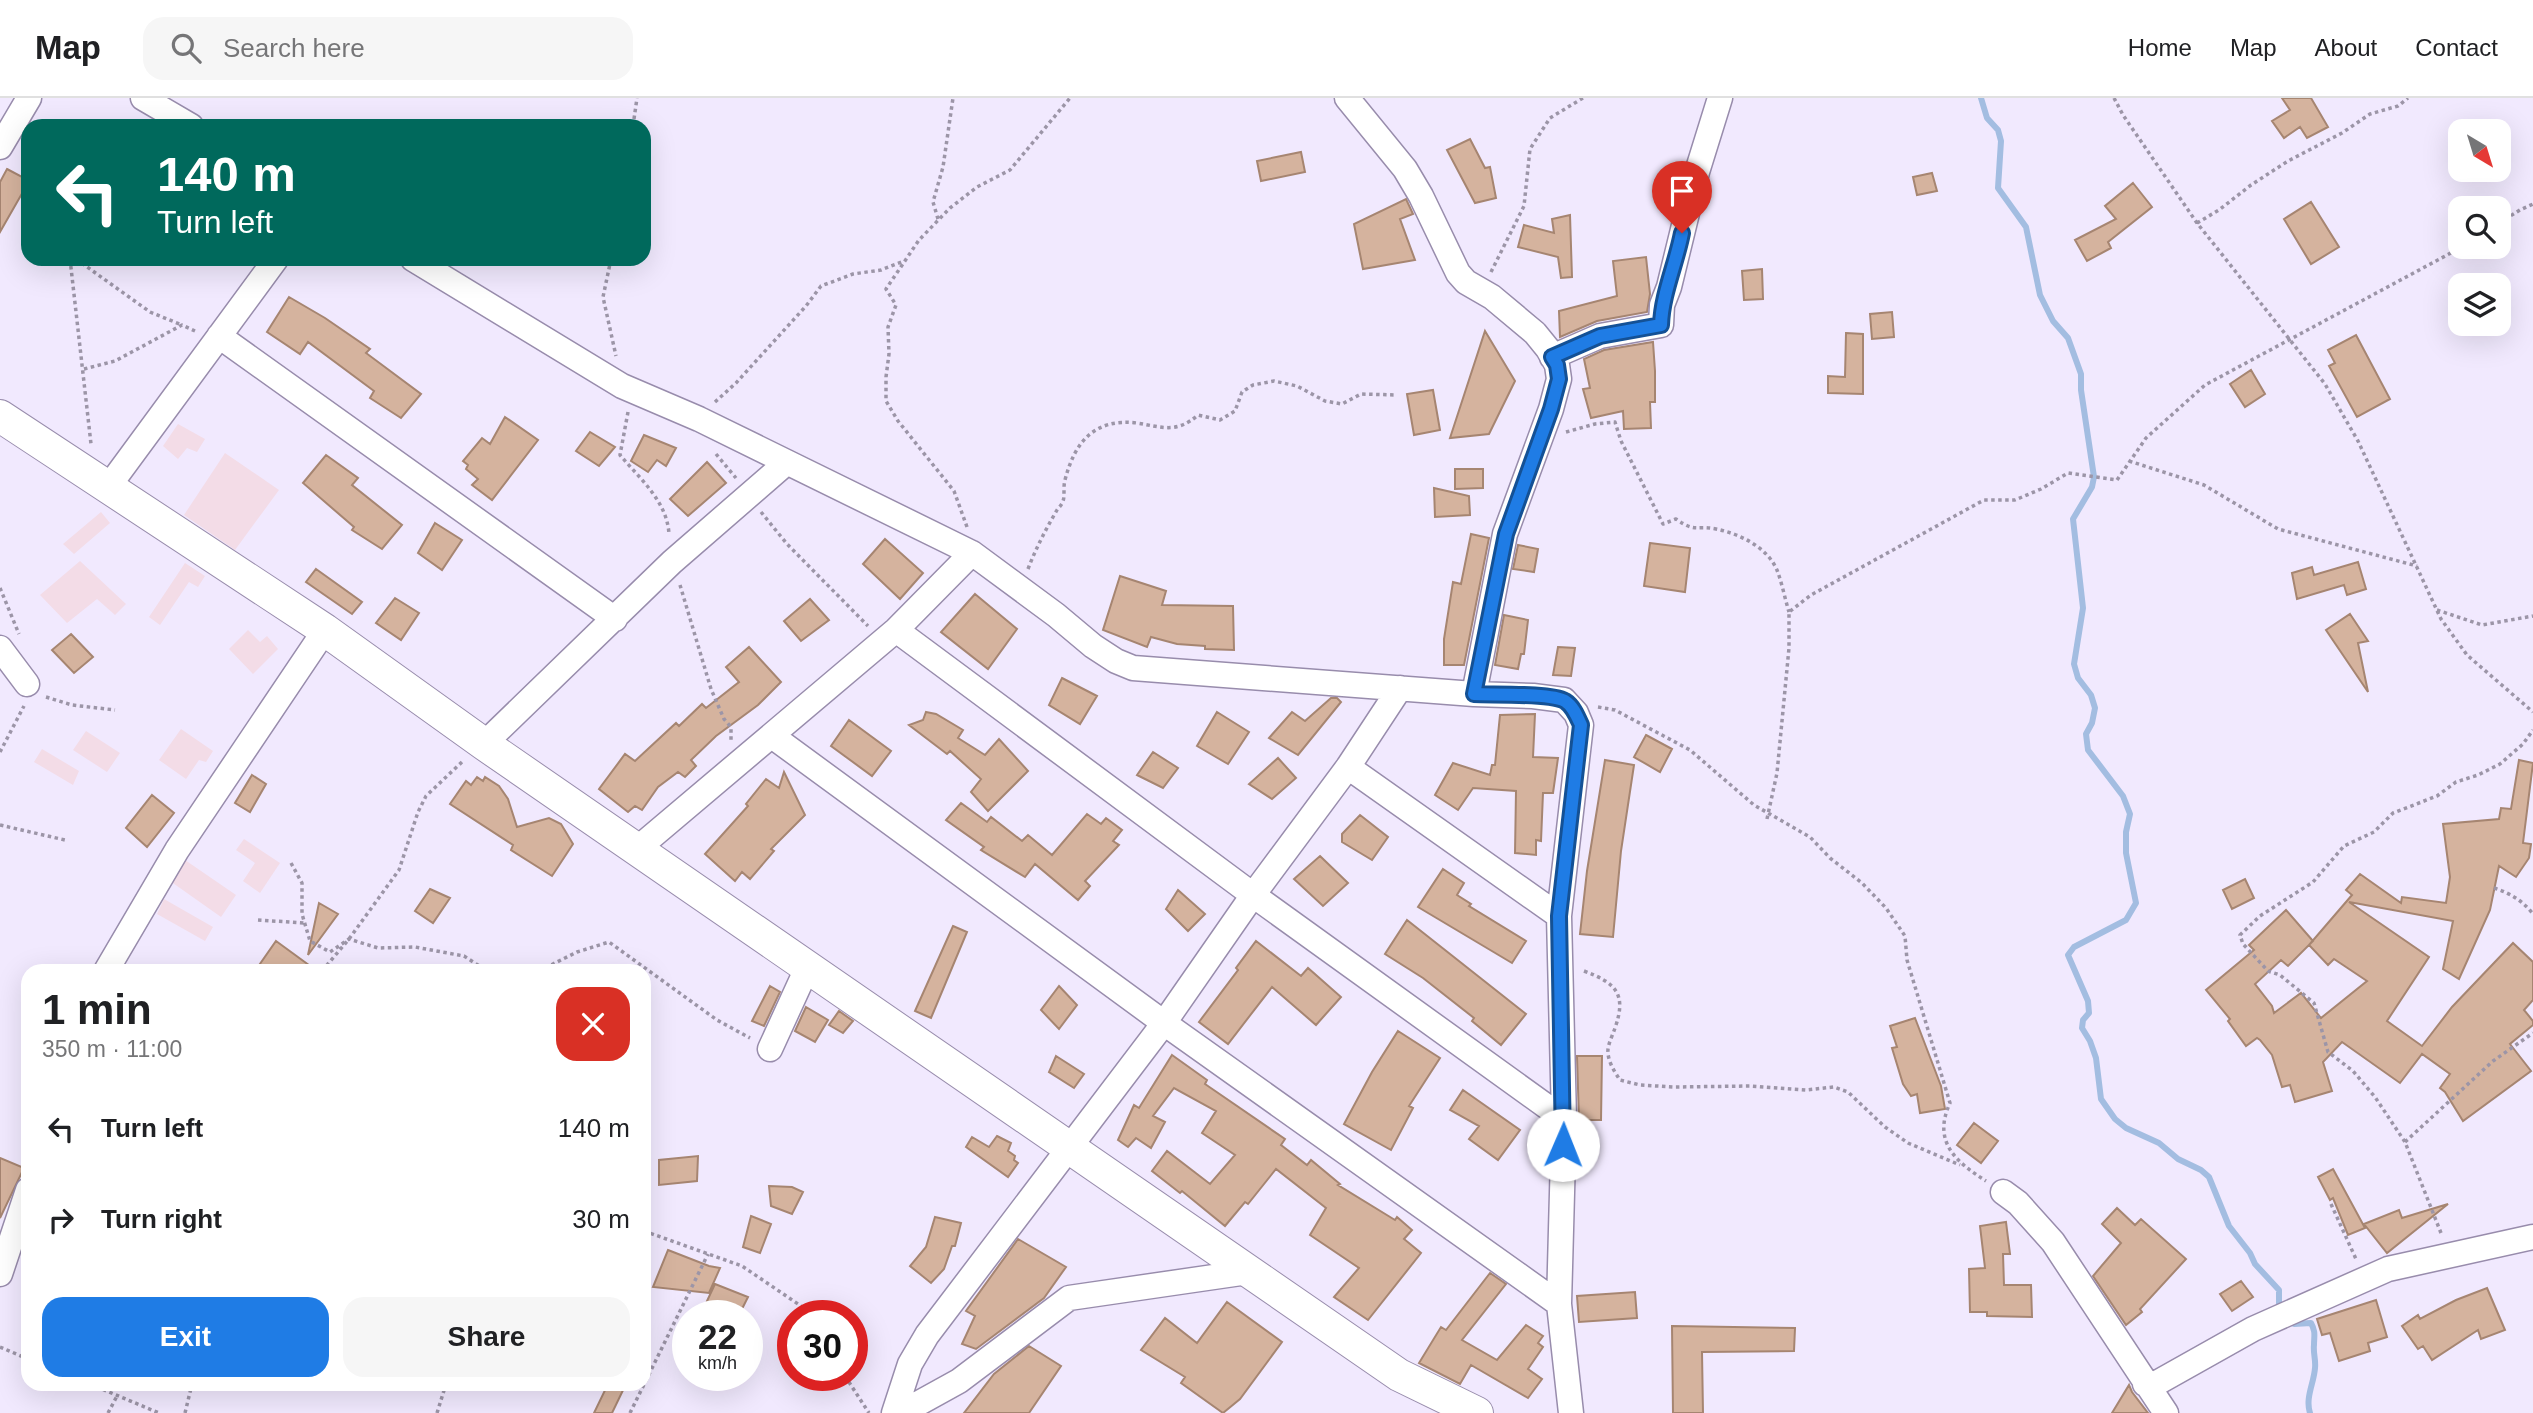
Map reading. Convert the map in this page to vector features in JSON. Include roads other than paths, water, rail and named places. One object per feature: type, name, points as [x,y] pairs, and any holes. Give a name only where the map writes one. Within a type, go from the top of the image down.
[{"type":"street","points":[[0,147],[29,98]]},
{"type":"street","points":[[143,98],[179,119]]},
{"type":"street","points":[[1347,98],[1405,169],[1458,273],[1466,282],[1492,298],[1535,333],[1557,365],[1559,379],[1506,534],[1474,694]]},
{"type":"street","points":[[1552,357],[1600,336],[1661,325],[1662,305],[1669,287],[1697,172],[1720,98]]},
{"type":"street","points":[[113,480],[271,266]]},
{"type":"street","points":[[425,266],[622,386],[699,419],[972,553],[1093,646],[1133,668],[1554,699],[1564,700],[1571,707],[1581,725],[1559,916],[1564,1119],[1559,1304],[1571,1413]]},
{"type":"street","points":[[218,338],[615,619]]},
{"type":"street","points":[[0,416],[113,480],[324,630],[477,749],[637,849],[1399,1375],[1477,1413]]},
{"type":"street","points":[[477,749],[672,562],[786,463]]},
{"type":"street","points":[[637,849],[890,635],[972,553]]},
{"type":"street","points":[[110,964],[177,850],[324,630]]},
{"type":"street","points":[[890,635],[1564,1119]]},
{"type":"street","points":[[0,648],[31,687]]},
{"type":"street","points":[[894,1413],[909,1364],[928,1335],[1164,1023],[1253,895],[1348,767],[1400,688]]},
{"type":"street","points":[[772,736],[1164,1023],[1559,1304]]},
{"type":"street","points":[[1348,767],[1559,916]]},
{"type":"street","points":[[770,1049],[808,966]]},
{"type":"street","points":[[2003,1192],[2018,1203],[2053,1242],[2166,1413]]},
{"type":"street","points":[[0,1274],[21,1211]]},
{"type":"street","points":[[2145,1384],[2155,1384],[2253,1329],[2388,1269],[2533,1237]]},
{"type":"street","points":[[901,1413],[959,1381],[1069,1298],[1248,1272]]},
{"type":"waterway","points":[[1981,98],[1987,118],[1998,130],[2001,141],[1998,188],[2026,227],[2040,295],[2053,321],[2068,338],[2081,374],[2094,477],[2092,487],[2073,519],[2083,608],[2074,664],[2078,678],[2091,695],[2095,708],[2086,734],[2088,750],[2123,796],[2130,814],[2126,832],[2126,853],[2136,903],[2126,920],[2074,947],[2068,955],[2088,1001],[2089,1013],[2083,1020],[2082,1028],[2096,1058],[2101,1099],[2115,1119],[2126,1128],[2159,1143],[2178,1159],[2209,1177],[2229,1226],[2255,1264],[2279,1290],[2279,1311]]},
{"type":"waterway","points":[[2289,1321],[2294,1324],[2311,1323],[2314,1329],[2315,1365],[2309,1396],[2310,1413]]}]
